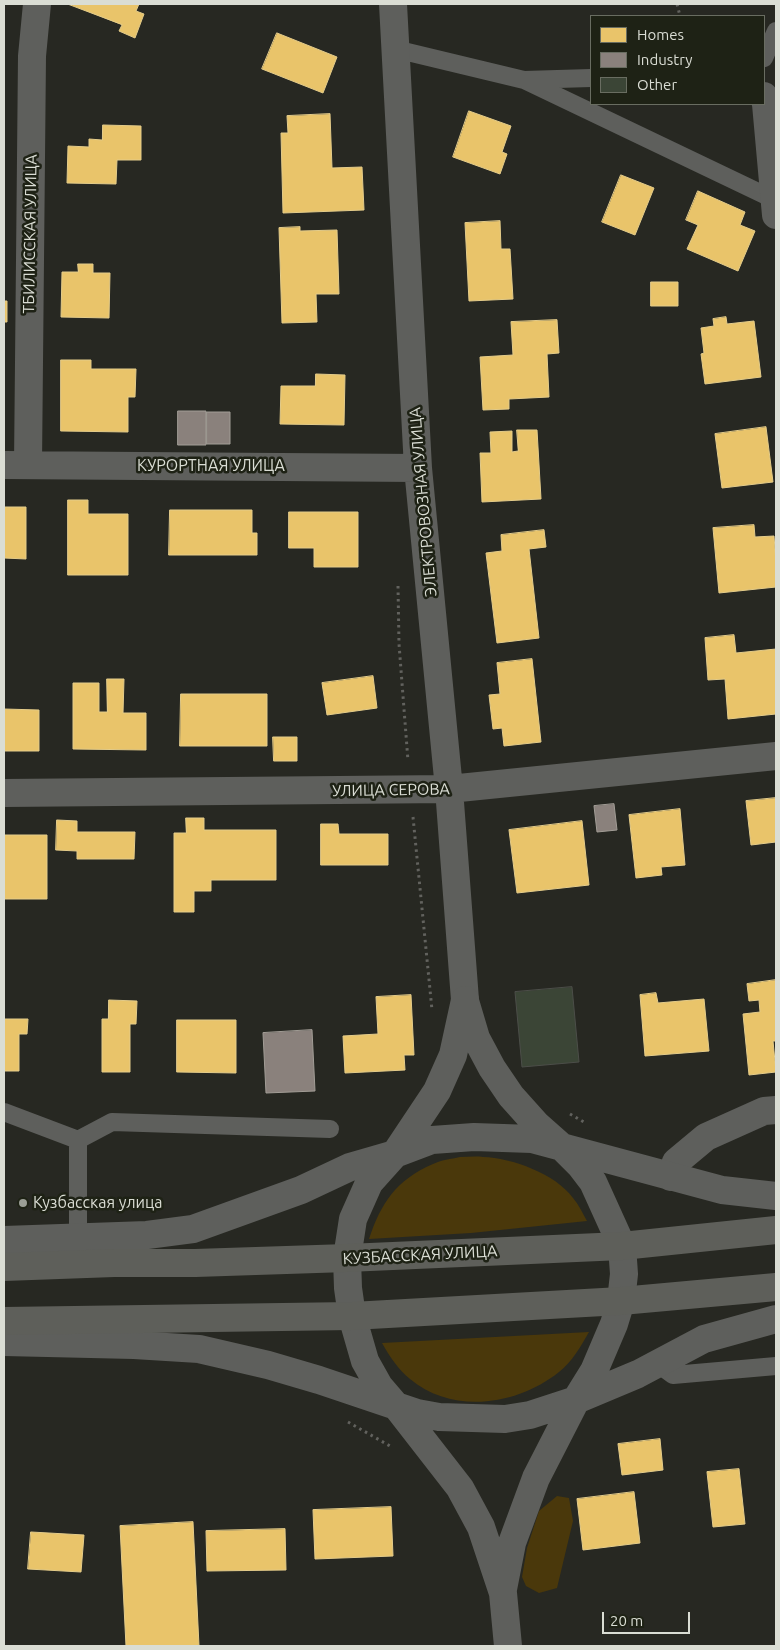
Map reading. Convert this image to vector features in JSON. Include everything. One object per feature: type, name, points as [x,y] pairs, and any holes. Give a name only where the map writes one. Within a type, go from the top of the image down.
[{"type":"main road","name":"КУЗБАССКАЯ УЛИЦА","points":[[4,1267],[347,1258],[622,1246],[776,1230]]},
{"type":"main road","points":[[4,1321],[352,1316],[621,1301],[776,1287]]},
{"type":"street","name":"ТБИЛИССКАЯ УЛИЦА","points":[[16,465],[32,56],[37,4]]},
{"type":"street","name":"ЭЛЕКТРОВОЗНАЯ УЛИЦА","points":[[393,4],[418,468],[449,790],[465,1000]]},
{"type":"street","points":[[765,100],[775,208]]},
{"type":"street","name":"КУРОРТНАЯ УЛИЦА","points":[[16,465],[418,468]]},
{"type":"street","name":"УЛИЦА СЕРОВА","points":[[4,793],[449,790],[776,756]]},
{"type":"street","points":[[465,1000],[476,1038],[511,1096],[537,1125],[563,1148],[593,1182],[622,1246],[624,1274],[621,1301],[604,1348],[594,1371],[576,1400],[536,1478],[512,1542],[503,1593]]},
{"type":"street","points":[[465,1000],[453,1055],[437,1091],[395,1154],[369,1183],[353,1219],[347,1258],[348,1288],[352,1316],[365,1361],[379,1386],[460,1488],[481,1527],[503,1593],[508,1646]]},
{"type":"street","points":[[671,1177],[676,1162],[706,1137],[764,1111],[776,1110]]},
{"type":"street","points":[[4,1240],[146,1235],[193,1229],[302,1190],[350,1168],[432,1140],[474,1137],[532,1140],[722,1190],[776,1196]]},
{"type":"street","points":[[4,1342],[134,1345],[198,1349],[268,1365],[319,1380],[397,1407],[439,1417],[505,1419],[530,1415],[576,1400],[658,1364],[704,1339],[776,1319]]},
{"type":"lane","points":[[765,56],[776,32]]},
{"type":"lane","points":[[395,49],[524,80],[775,208]]},
{"type":"lane","points":[[524,80],[590,78]]},
{"type":"lane","points":[[4,1112],[78,1140],[112,1122],[330,1129]]},
{"type":"lane","points":[[78,1140],[78,1238]]},
{"type":"lane","points":[[658,1364],[673,1375],[776,1366]]},
{"type":"path","points":[[398,585],[399,644],[433,1018]]},
{"type":"path","points":[[566,1111],[590,1125]]},
{"type":"path","points":[[343,1419],[396,1450]]},
{"type":"shaded area","points":[[460,1157],[507,1160],[545,1175],[565,1189],[587,1221],[471,1233],[369,1239],[379,1214],[400,1185],[420,1170],[433,1164]]},
{"type":"shaded area","points":[[589,1332],[568,1364],[543,1383],[505,1398],[485,1401],[465,1401],[446,1398],[427,1390],[410,1379],[402,1371],[382,1343]]},
{"type":"shaded area","points":[[557,1496],[569,1498],[573,1521],[557,1588],[539,1593],[526,1586],[522,1577],[527,1548],[539,1511]]},
{"type":"building: Homes","points":[[68,4],[139,4],[136,11],[144,14],[135,38],[119,31],[122,25]]},
{"type":"building: Homes","points":[[277,33],[337,57],[323,93],[262,69]]},
{"type":"building: Homes","points":[[469,111],[511,126],[502,152],[507,154],[500,174],[453,157]]},
{"type":"building: Homes","points":[[330,114],[332,168],[362,167],[364,210],[283,213],[281,133],[288,133],[287,116]]},
{"type":"building: Homes","points":[[103,125],[141,126],[141,160],[117,160],[116,184],[67,183],[68,146],[89,147],[89,139],[102,140]]},
{"type":"building: Homes","points":[[621,175],[654,188],[635,235],[602,222]]},
{"type":"building: Homes","points":[[698,191],[745,212],[740,225],[755,231],[738,271],[687,249],[698,225],[686,220]]},
{"type":"building: Homes","points":[[500,221],[501,249],[510,249],[513,299],[469,301],[465,223]]},
{"type":"building: Homes","points":[[300,227],[300,231],[337,230],[339,294],[316,294],[317,322],[282,323],[279,228]]},
{"type":"building: Homes","points":[[78,264],[93,264],[93,273],[110,273],[109,318],[61,317],[62,272],[78,272]]},
{"type":"building: Homes","points":[[651,282],[678,282],[678,306],[651,306]]},
{"type":"building: Homes","points":[[4,301],[7,301],[7,322],[4,322]]},
{"type":"building: Homes","points":[[726,317],[727,324],[754,321],[761,377],[705,384],[701,354],[704,353],[701,328],[714,326],[713,319]]},
{"type":"building: Homes","points":[[557,320],[559,353],[547,354],[549,397],[509,399],[509,409],[483,410],[480,357],[513,355],[511,322]]},
{"type":"building: Homes","points":[[61,360],[91,360],[91,369],[136,369],[135,397],[128,397],[128,432],[61,431]]},
{"type":"building: Homes","points":[[316,374],[345,375],[344,425],[280,424],[281,386],[315,386]]},
{"type":"building: Homes","points":[[766,427],[773,482],[722,488],[715,434]]},
{"type":"building: Homes","points":[[517,430],[537,430],[541,499],[482,502],[480,453],[491,453],[490,432],[512,431],[512,452],[518,451]]},
{"type":"building: Homes","points":[[68,500],[88,500],[88,514],[128,514],[128,575],[68,575]]},
{"type":"building: Homes","points":[[4,507],[26,507],[26,559],[4,558]]},
{"type":"building: Homes","points":[[170,510],[252,510],[252,533],[257,533],[257,555],[169,555]]},
{"type":"building: Homes","points":[[289,512],[358,512],[358,567],[314,567],[314,548],[289,548]]},
{"type":"building: Homes","points":[[754,525],[755,537],[774,536],[776,587],[719,593],[713,528]]},
{"type":"building: Homes","points":[[544,530],[546,547],[529,549],[539,638],[497,643],[486,553],[502,551],[501,535]]},
{"type":"building: Homes","points":[[734,635],[736,653],[776,649],[776,714],[728,719],[725,679],[708,680],[705,638]]},
{"type":"building: Homes","points":[[532,659],[541,742],[504,746],[502,728],[493,729],[489,695],[500,694],[497,663]]},
{"type":"building: Homes","points":[[373,676],[377,708],[327,715],[322,683]]},
{"type":"building: Homes","points":[[107,679],[124,679],[123,713],[146,713],[146,750],[73,749],[73,683],[99,683],[99,712],[107,712]]},
{"type":"building: Homes","points":[[181,694],[267,694],[267,746],[180,746]]},
{"type":"building: Homes","points":[[4,709],[39,710],[39,751],[4,751]]},
{"type":"building: Homes","points":[[273,737],[297,737],[297,761],[274,761]]},
{"type":"building: Homes","points":[[776,798],[776,842],[751,845],[746,801]]},
{"type":"building: Homes","points":[[680,809],[685,865],[661,867],[662,875],[636,878],[629,815]]},
{"type":"building: Homes","points":[[186,818],[204,818],[204,830],[276,830],[276,880],[211,880],[211,891],[194,891],[194,912],[174,912],[174,833],[186,833]]},
{"type":"building: Homes","points":[[57,820],[77,821],[77,832],[135,832],[134,859],[77,859],[77,851],[56,850]]},
{"type":"building: Homes","points":[[582,821],[589,885],[517,893],[509,830]]},
{"type":"building: Homes","points":[[321,824],[338,824],[339,834],[388,834],[388,865],[321,865]]},
{"type":"building: Homes","points":[[4,835],[47,835],[47,899],[4,899]]},
{"type":"building: Homes","points":[[776,980],[776,1041],[773,1041],[776,1072],[749,1075],[743,1014],[760,1012],[759,1000],[749,1001],[747,984]]},
{"type":"building: Homes","points":[[656,993],[658,1003],[704,999],[709,1051],[645,1056],[640,995]]},
{"type":"building: Homes","points":[[411,995],[414,1055],[404,1055],[405,1070],[345,1073],[343,1036],[378,1034],[376,997]]},
{"type":"building: Homes","points":[[109,1000],[137,1001],[136,1024],[130,1024],[130,1072],[102,1072],[102,1019],[108,1019]]},
{"type":"building: Homes","points":[[4,1019],[28,1019],[27,1034],[19,1034],[19,1071],[4,1071]]},
{"type":"building: Homes","points":[[177,1020],[236,1020],[236,1073],[177,1072]]},
{"type":"building: Homes","points":[[660,1439],[663,1470],[622,1475],[618,1444]]},
{"type":"building: Homes","points":[[739,1469],[745,1524],[713,1527],[707,1472]]},
{"type":"building: Homes","points":[[634,1492],[640,1543],[583,1550],[577,1499]]},
{"type":"building: Homes","points":[[391,1507],[393,1556],[315,1559],[313,1510]]},
{"type":"building: Homes","points":[[193,1522],[199,1646],[126,1646],[120,1526]]},
{"type":"building: Homes","points":[[285,1529],[286,1570],[207,1571],[206,1531]]},
{"type":"building: Homes","points":[[31,1532],[84,1535],[81,1572],[28,1569]]},
{"type":"building: Industry","points":[[178,411],[206,411],[206,445],[178,445]]},
{"type":"building: Industry","points":[[207,412],[230,412],[230,444],[207,444]]},
{"type":"building: Industry","points":[[614,804],[617,830],[597,832],[594,806]]},
{"type":"building: Industry","points":[[312,1030],[315,1091],[266,1093],[263,1033]]},
{"type":"building: Other","points":[[572,987],[579,1062],[522,1067],[515,992]]},
{"type":"place","name":"Кузбасская улица","points":[[23,1203]]}]
